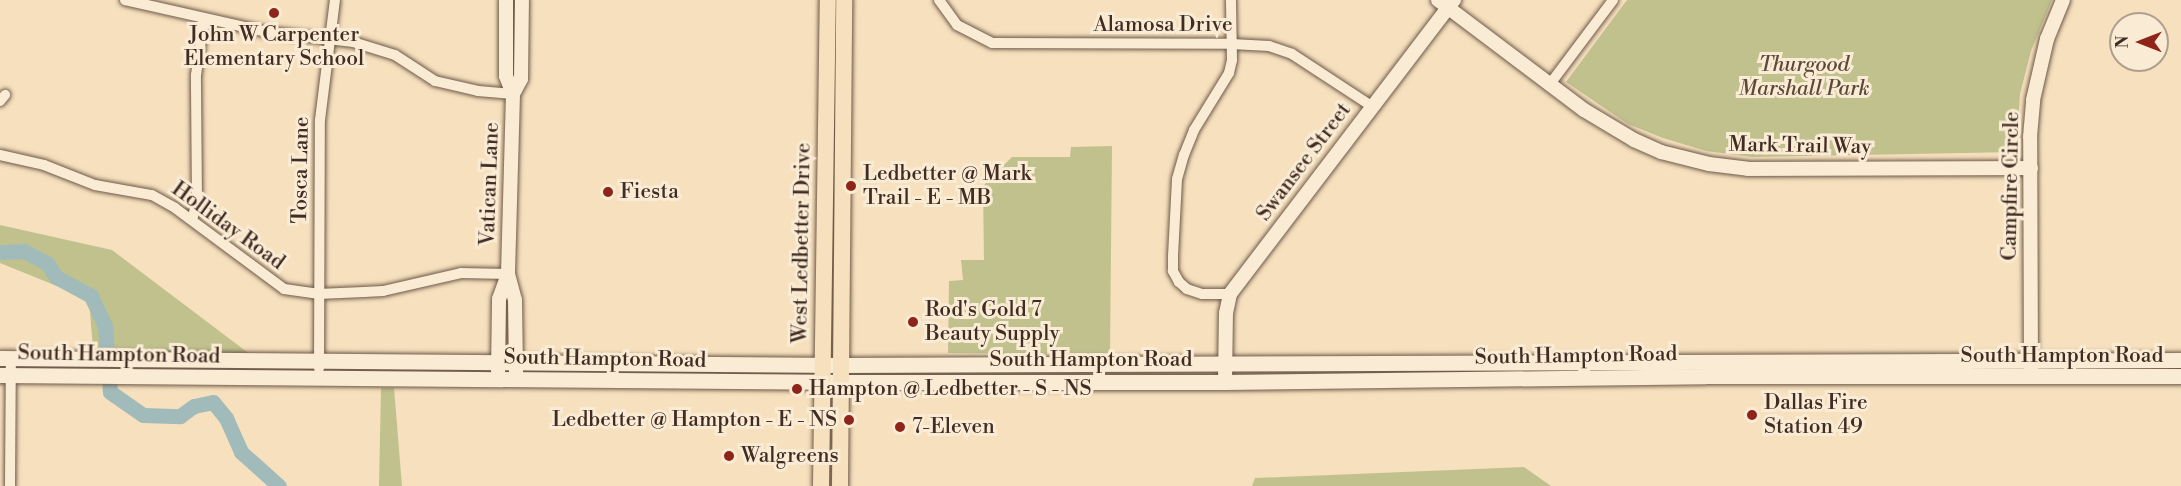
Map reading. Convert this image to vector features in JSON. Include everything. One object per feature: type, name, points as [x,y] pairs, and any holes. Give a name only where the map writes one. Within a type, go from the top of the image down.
[{"type":"main road","name":"West Ledbetter Drive","points":[[821,486],[828,0]]},
{"type":"main road","name":"West Ledbetter Drive","points":[[840,486],[844,0]]},
{"type":"main road","points":[[824,222],[842,225]]},
{"type":"main road","name":"South Hampton Road","points":[[6,358],[584,363],[822,373]]},
{"type":"main road","name":"South Hampton Road","points":[[5,375],[132,378],[584,380],[840,373],[1225,382],[2031,360],[2181,360]]},
{"type":"main road","points":[[584,363],[584,380]]},
{"type":"main road","points":[[1348,380],[1349,363]]},
{"type":"main road","name":"South Hampton Road","points":[[840,373],[1097,364],[1349,363],[2031,377],[2181,376]]},
{"type":"main road","points":[[1094,380],[1097,364]]},
{"type":"street","points":[[125,0],[267,32],[353,42],[380,49],[435,81],[455,87],[513,94]]},
{"type":"street","name":"Tosca Lane","points":[[318,378],[320,120],[332,40],[335,0]]},
{"type":"street","name":"Vatican Lane","points":[[506,0],[506,76],[513,94],[508,274],[515,300],[516,379]]},
{"type":"street","name":"Vatican Lane","points":[[513,94],[521,80],[522,0]]},
{"type":"street","name":"Alamosa Drive","points":[[939,0],[957,25],[975,36],[1002,44],[1269,46],[1292,54],[1372,107]]},
{"type":"street","points":[[1230,294],[1202,294],[1187,289],[1179,282],[1173,271],[1173,256],[1177,179],[1184,155],[1194,130],[1229,73],[1232,44],[1231,0]]},
{"type":"street","points":[[1550,84],[1614,0]]},
{"type":"street","name":"Campfire Circle","points":[[2031,377],[2033,100],[2047,39],[2063,0]]},
{"type":"street","name":"Mark Trail Way","points":[[1447,3],[1584,110],[1634,140],[1661,152],[1726,167],[2031,168]]},
{"type":"street","name":"Swansee Street","points":[[1225,382],[1226,313],[1230,294],[1372,107],[1447,3]]},
{"type":"street","points":[[192,220],[197,201],[197,67],[204,19]]},
{"type":"street","name":"Holliday Road","points":[[0,155],[44,165],[95,185],[152,195],[192,220],[273,284],[291,291],[318,294],[383,291],[461,273],[508,274]]},
{"type":"street","name":"Vatican Lane","points":[[498,379],[499,299],[508,274]]},
{"type":"street","points":[[6,358],[10,486]]},
{"type":"green space","name":"Thurgood Marshall Park","points":[[1627,0],[2052,0],[2031,51],[2020,94],[2016,152],[1752,157],[1706,151],[1628,124],[1566,82]]},
{"type":"green space","points":[[1112,146],[1110,354],[948,353],[949,281],[963,280],[961,260],[984,260],[983,186],[1012,157],[1070,157],[1071,147]]},
{"type":"green space","points":[[0,225],[112,250],[251,355],[93,349],[89,299],[0,263]]},
{"type":"green space","points":[[381,388],[394,388],[402,486],[379,486]]},
{"type":"green space","points":[[1524,467],[1551,486],[1252,486],[1255,478]]},
{"type":"waterway","points":[[0,252],[24,251],[47,263],[56,277],[91,296],[105,326],[110,392],[143,415],[180,416],[194,406],[213,402],[226,418],[241,452],[279,486]]},
{"type":"place","name":"John W Carpenter Elementary School","points":[[274,13]]},
{"type":"place","name":"Ledbetter @ Mark Trail - E - MB","points":[[851,186]]},
{"type":"place","name":"Fiesta","points":[[608,192]]},
{"type":"place","name":"Rod's Gold 7 Beauty Supply","points":[[913,322]]},
{"type":"place","name":"Hampton @ Ledbetter - S - NS","points":[[797,389]]},
{"type":"place","name":"Dallas Fire Station 49","points":[[1752,415]]},
{"type":"place","name":"Ledbetter @ Hampton - E - NS","points":[[849,420]]},
{"type":"place","name":"7-Eleven","points":[[900,427]]},
{"type":"place","name":"Walgreens","points":[[729,456]]}]
